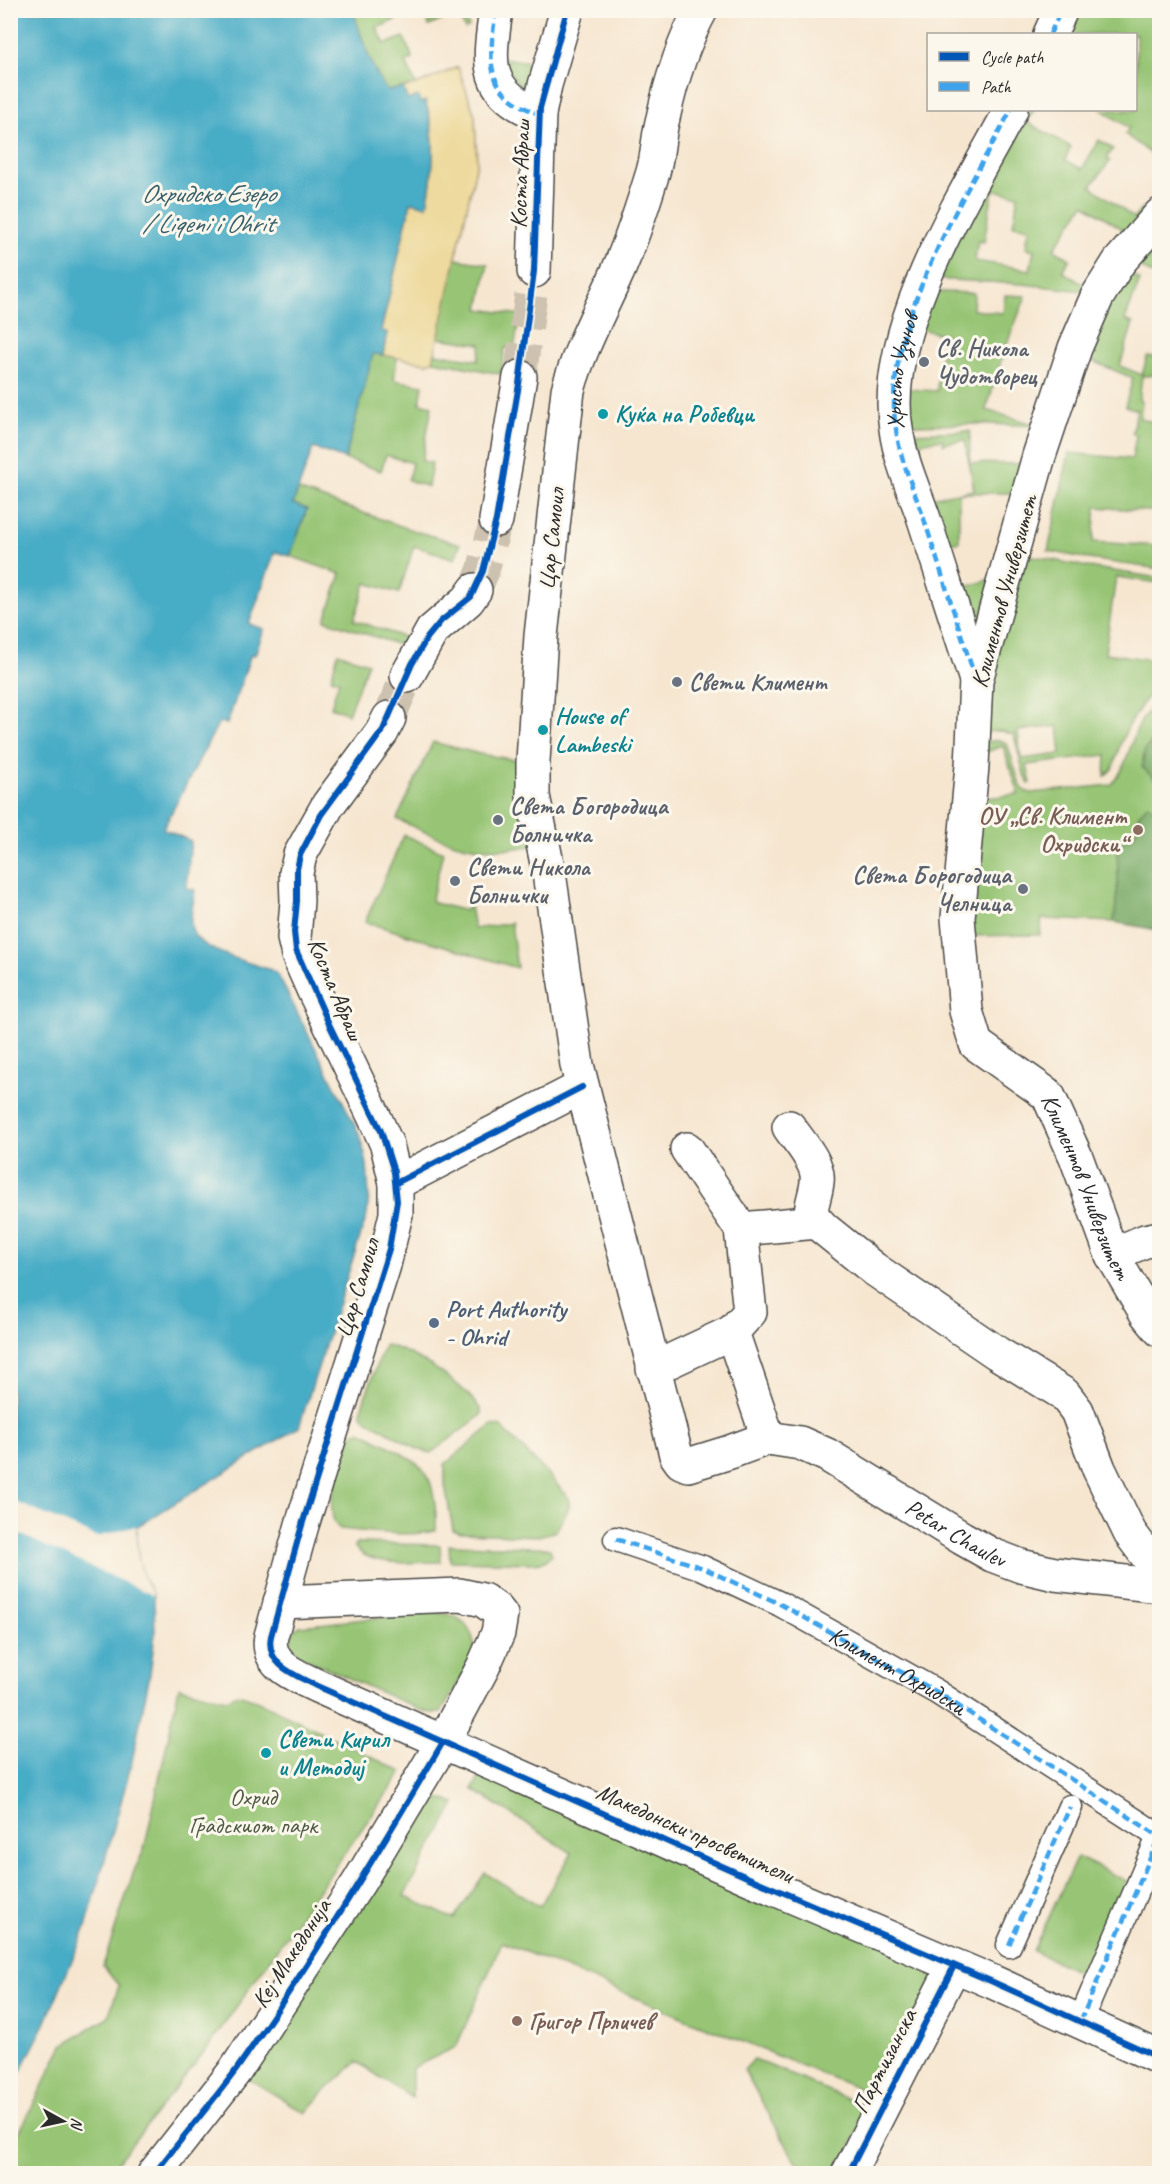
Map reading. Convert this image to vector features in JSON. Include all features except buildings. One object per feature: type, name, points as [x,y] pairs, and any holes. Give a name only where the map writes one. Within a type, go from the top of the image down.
[{"type":"street","name":"Коста Абраш","points":[[496,10],[490,55],[495,76],[508,97],[518,105],[539,114]]},
{"type":"street","name":"Коста Абраш","points":[[534,271],[539,114],[567,10]]},
{"type":"street","name":"Цар Самоил","points":[[676,1455],[573,1047],[549,873],[532,796],[541,636],[568,390],[577,360],[615,278],[629,241],[653,170],[663,118],[676,71],[690,31],[701,10]]},
{"type":"street","points":[[1050,33],[1061,10]]},
{"type":"street","name":"Христо Узунов","points":[[976,680],[896,430],[895,375],[922,284],[967,190],[1010,111]]},
{"type":"street","name":"Климентов Универзитет","points":[[1160,215],[1119,262],[1097,297],[1075,348],[1039,456],[976,680],[972,766],[958,918],[966,1011],[976,1044],[1048,1095],[1076,1157],[1112,1255],[1146,1313],[1160,1330]]},
{"type":"street","points":[[496,520],[520,377]]},
{"type":"street","points":[[407,676],[432,631],[468,600],[475,590]]},
{"type":"street","name":"Коста Абраш","points":[[389,718],[383,730],[327,805],[300,855],[296,873],[297,901],[294,932],[296,950],[313,989],[381,1131],[396,1183]]},
{"type":"street","points":[[396,1183],[582,1087]]},
{"type":"street","points":[[789,1127],[813,1163],[818,1180],[811,1203],[811,1215],[817,1222],[874,1269],[997,1353],[1064,1394],[1077,1411],[1099,1470],[1130,1533],[1160,1573]]},
{"type":"street","points":[[653,1369],[732,1332],[750,1312],[741,1229],[687,1149]]},
{"type":"street","name":"Цар Самоил","points":[[280,1602],[389,1249],[396,1214],[396,1183]]},
{"type":"street","points":[[741,1229],[817,1222]]},
{"type":"street","points":[[1112,1255],[1145,1240],[1160,1238]]},
{"type":"street","points":[[732,1332],[768,1438]]},
{"type":"street","name":"Petar Chaulev","points":[[676,1455],[684,1464],[695,1464],[768,1438],[800,1443],[827,1455],[992,1555],[1021,1566],[1055,1574],[1160,1586]]},
{"type":"street","name":"Климент Охридски","points":[[616,1539],[703,1568],[780,1604],[937,1692],[1159,1837]]},
{"type":"street","points":[[280,1602],[448,1594],[478,1598],[497,1610],[501,1619],[496,1640],[443,1742]]},
{"type":"street","name":"Македонски просветители","points":[[280,1602],[269,1643],[270,1652],[273,1658],[292,1673],[317,1686],[1160,2058]]},
{"type":"street","name":"Кеј Македонија","points":[[154,2174],[235,2071],[259,2036],[359,1882],[443,1742]]},
{"type":"street","points":[[1009,1945],[1070,1807]]},
{"type":"street","points":[[1080,2022],[1159,1837]]},
{"type":"street","name":"Партизанска","points":[[848,2174],[954,1966]]},
{"type":"green space","points":[[353,11],[416,11],[377,28],[385,44],[404,37],[413,59],[406,62],[416,85],[387,91],[371,62]]},
{"type":"green space","points":[[422,11],[434,11],[436,15],[451,11],[465,11],[469,27],[465,29],[458,13],[429,26]]},
{"type":"green space","points":[[1068,11],[1159,11],[1159,160],[1125,134],[1129,128],[1104,111],[1137,111],[1137,33],[1057,33]]},
{"type":"green space","points":[[496,57],[544,64],[531,99]]},
{"type":"green space","points":[[1018,111],[1033,111],[1027,122],[1071,147],[1065,160],[1082,169],[1099,140],[1113,149],[1107,158],[1110,161],[1091,186],[1134,218],[1142,208],[1146,211],[1156,197],[1159,188],[1159,203],[1092,292],[1022,284],[934,279]],"holes":[[[993,190],[1018,195],[1013,225],[1029,228],[1026,248],[1034,250],[1030,270],[975,261],[978,241],[984,242]],[[1084,204],[1127,232],[1090,289],[1062,271],[1070,259],[1054,249]]]},
{"type":"green space","points":[[1159,227],[1159,278],[1129,261]]},
{"type":"green space","points":[[455,259],[488,264],[479,309],[520,315],[514,349],[505,348],[501,374],[433,361],[434,353],[478,360],[481,344],[438,338]]},
{"type":"green space","points":[[1122,270],[1140,280],[1125,320],[1133,323],[1120,366],[1142,375],[1147,357],[1159,357],[1159,375],[1142,376],[1139,400],[1142,402],[1140,419],[1159,423],[1157,462],[1160,462],[1159,512],[1096,507],[1093,542],[1159,546],[1159,569],[1048,551],[1069,453],[1132,459],[1136,435],[1132,433],[1137,410],[1125,406],[1133,378],[1082,357]]},
{"type":"green space","points":[[936,293],[974,293],[973,310],[1003,313],[1005,295],[1026,296],[1004,351],[986,410],[1040,426],[905,425],[906,389],[937,391],[939,364],[946,335],[915,328]]},
{"type":"green space","points":[[373,353],[397,358],[394,380],[423,385],[420,403],[432,406],[422,461],[432,463],[428,487],[408,480],[412,463],[386,455],[381,471],[345,459]]},
{"type":"green space","points":[[970,431],[970,463],[1028,464],[1021,493],[959,493],[959,542],[938,542],[924,499],[906,433]],"holes":[[[942,439],[943,444],[965,440],[974,490],[924,499],[914,444]]]},
{"type":"green space","points":[[298,490],[415,531],[460,544],[455,559],[414,546],[399,593],[366,583],[354,620],[418,642],[414,650],[325,620],[341,574],[290,556],[307,509],[293,504]]},
{"type":"green space","points":[[1019,553],[1087,567],[1159,578],[1159,583],[1116,577],[1105,653],[1153,660],[1156,644],[1159,645],[1160,678],[1129,724],[1113,768],[1105,776],[1106,755],[1027,765],[1031,783],[1029,783],[1025,778],[1014,735],[1002,731],[983,732],[986,681]],"holes":[[[1058,726],[1061,754],[1021,759],[1018,731]]]},
{"type":"green space","points":[[991,579],[979,632],[954,591]]},
{"type":"green space","points":[[338,653],[368,663],[348,714],[331,707],[339,680],[331,678]]},
{"type":"green space","points":[[1159,701],[1159,930],[1114,922],[1042,919],[1040,935],[967,936],[980,799],[1019,794],[1003,746],[983,753],[983,742],[1000,740],[1007,743],[1020,785],[1025,791],[1031,793],[1111,785],[1124,765],[1141,720]]},
{"type":"green space","points":[[1160,736],[1159,783],[1142,767],[1145,749]]},
{"type":"green space","points":[[433,742],[480,754],[528,762],[537,845],[498,849],[465,846],[397,819]]},
{"type":"green space","points":[[1148,804],[1159,813],[1159,930],[1114,922],[1118,881],[1117,846],[1135,834],[1139,814]]},
{"type":"green space","points":[[404,835],[443,852],[431,902],[466,911],[469,900],[474,929],[511,923],[517,968],[365,922]]},
{"type":"green space","points":[[384,1345],[408,1353],[439,1371],[467,1393],[482,1413],[431,1453],[417,1449],[364,1418],[361,1413],[362,1406]]},
{"type":"green space","points":[[492,1425],[501,1427],[550,1476],[569,1499],[569,1507],[556,1531],[539,1536],[461,1533],[453,1530],[445,1485],[445,1464]]},
{"type":"green space","points":[[360,1431],[411,1459],[424,1471],[432,1490],[436,1530],[403,1534],[340,1529],[334,1521],[332,1498],[351,1437],[355,1432]]},
{"type":"green space","points":[[358,1543],[440,1545],[441,1562],[382,1561],[361,1553],[354,1546]]},
{"type":"green space","points":[[449,1545],[539,1547],[550,1549],[552,1555],[545,1561],[534,1563],[450,1561]]},
{"type":"green space","points":[[431,1612],[450,1615],[463,1622],[472,1635],[475,1654],[441,1713],[420,1710],[311,1661],[297,1653],[291,1642],[292,1631],[300,1626]]},
{"type":"green space","name":"Охрид Градскиот парк","points":[[179,1687],[226,1699],[238,1694],[256,1700],[402,1772],[208,2047],[109,2173],[11,2173],[11,2149],[63,2045],[108,2017],[119,1986],[103,1966],[134,1871],[144,1850]]},
{"type":"green space","points":[[489,1763],[949,1965],[882,2098],[502,1942],[456,2047],[412,2068],[412,2098],[357,2062],[323,2093],[306,2113],[235,2071],[415,1789],[455,1804],[404,1896],[454,1919],[485,1873],[540,1906],[572,1853],[472,1789]]},
{"type":"green space","points":[[1077,1857],[1127,1881],[1083,1974],[1033,1951]]},
{"type":"green space","points":[[754,2059],[869,2108],[839,2173],[802,2173],[744,2070]]},
{"type":"sand","points":[[458,67],[475,116],[477,163],[433,361],[427,363],[383,355],[387,333],[381,331],[411,202],[430,190],[432,168],[433,145],[429,112],[425,101],[420,103],[408,100],[403,88],[416,85]]},
{"type":"water","name":"Охридско Езеро / Liqeni i Ohrit","points":[[11,11],[353,11],[371,62],[387,91],[403,88],[408,100],[418,96],[420,103],[425,101],[433,140],[433,153],[427,206],[411,202],[381,331],[387,332],[383,355],[373,354],[345,459],[313,448],[293,504],[307,509],[290,556],[275,552],[249,624],[264,629],[255,655],[251,654],[227,724],[219,722],[163,829],[191,841],[186,888],[195,890],[191,922],[197,939],[216,950],[271,970],[278,975],[360,1135],[367,1164],[369,1196],[367,1215],[299,1427],[136,1527],[138,1558],[144,1579],[154,1596],[155,1634],[150,1674],[131,1766],[86,1927],[45,2024],[11,2090]]},
{"type":"pier","points":[[11,1500],[97,1537],[136,1526],[138,1558],[144,1579],[154,1596],[11,1530]]},
{"type":"tunnel","points":[[520,377],[534,271]]},
{"type":"tunnel","points":[[475,590],[483,571],[496,520]]},
{"type":"tunnel","points":[[389,718],[407,676]]},
{"type":"marked path","points":[[496,10],[492,60],[498,85],[507,96],[539,114]]},
{"type":"marked path","points":[[1050,33],[1061,10]]},
{"type":"marked path","points":[[976,680],[900,451],[896,429],[894,390],[901,349],[913,307],[930,264],[971,182],[1010,111]]},
{"type":"marked path","points":[[616,1539],[703,1568],[780,1604],[937,1692],[1160,1837]]},
{"type":"marked path","points":[[1009,1945],[1070,1807]]},
{"type":"marked path","points":[[1080,2022],[1159,1837]]},
{"type":"cycle path","points":[[567,10],[540,108],[534,271],[519,384],[496,520],[483,571],[471,597],[441,621],[427,638],[412,664],[383,730],[321,815],[300,855],[297,869],[294,932],[296,950],[381,1131],[394,1172],[397,1201],[389,1249],[302,1525],[270,1646],[277,1662],[283,1668],[317,1686],[749,1878],[993,1982],[1160,2058]]},
{"type":"cycle path","points":[[396,1183],[582,1087]]},
{"type":"cycle path","points":[[154,2174],[236,2070],[290,1990],[368,1867],[443,1742]]},
{"type":"cycle path","points":[[848,2174],[954,1966]]},
{"type":"place","name":"Св. Никола Чудотворец","points":[[924,362]]},
{"type":"place","name":"Куќа на Робевци","points":[[603,414]]},
{"type":"place","name":"Свети Климент","points":[[677,682]]},
{"type":"place","name":"House of Lambeski","points":[[543,730]]},
{"type":"place","name":"Света Богородица Болничка","points":[[498,820]]},
{"type":"place","name":"ОУ „Св. Климент Охридски“","points":[[1138,830]]},
{"type":"place","name":"Свети Никола Болнички","points":[[455,881]]},
{"type":"place","name":"Света Борогодица Челница","points":[[1023,889]]},
{"type":"place","name":"Port Authority - Ohrid","points":[[434,1323]]},
{"type":"place","name":"Свети Кирил и Методиј","points":[[266,1753]]},
{"type":"place","name":"Григор Прличев","points":[[517,2021]]}]
